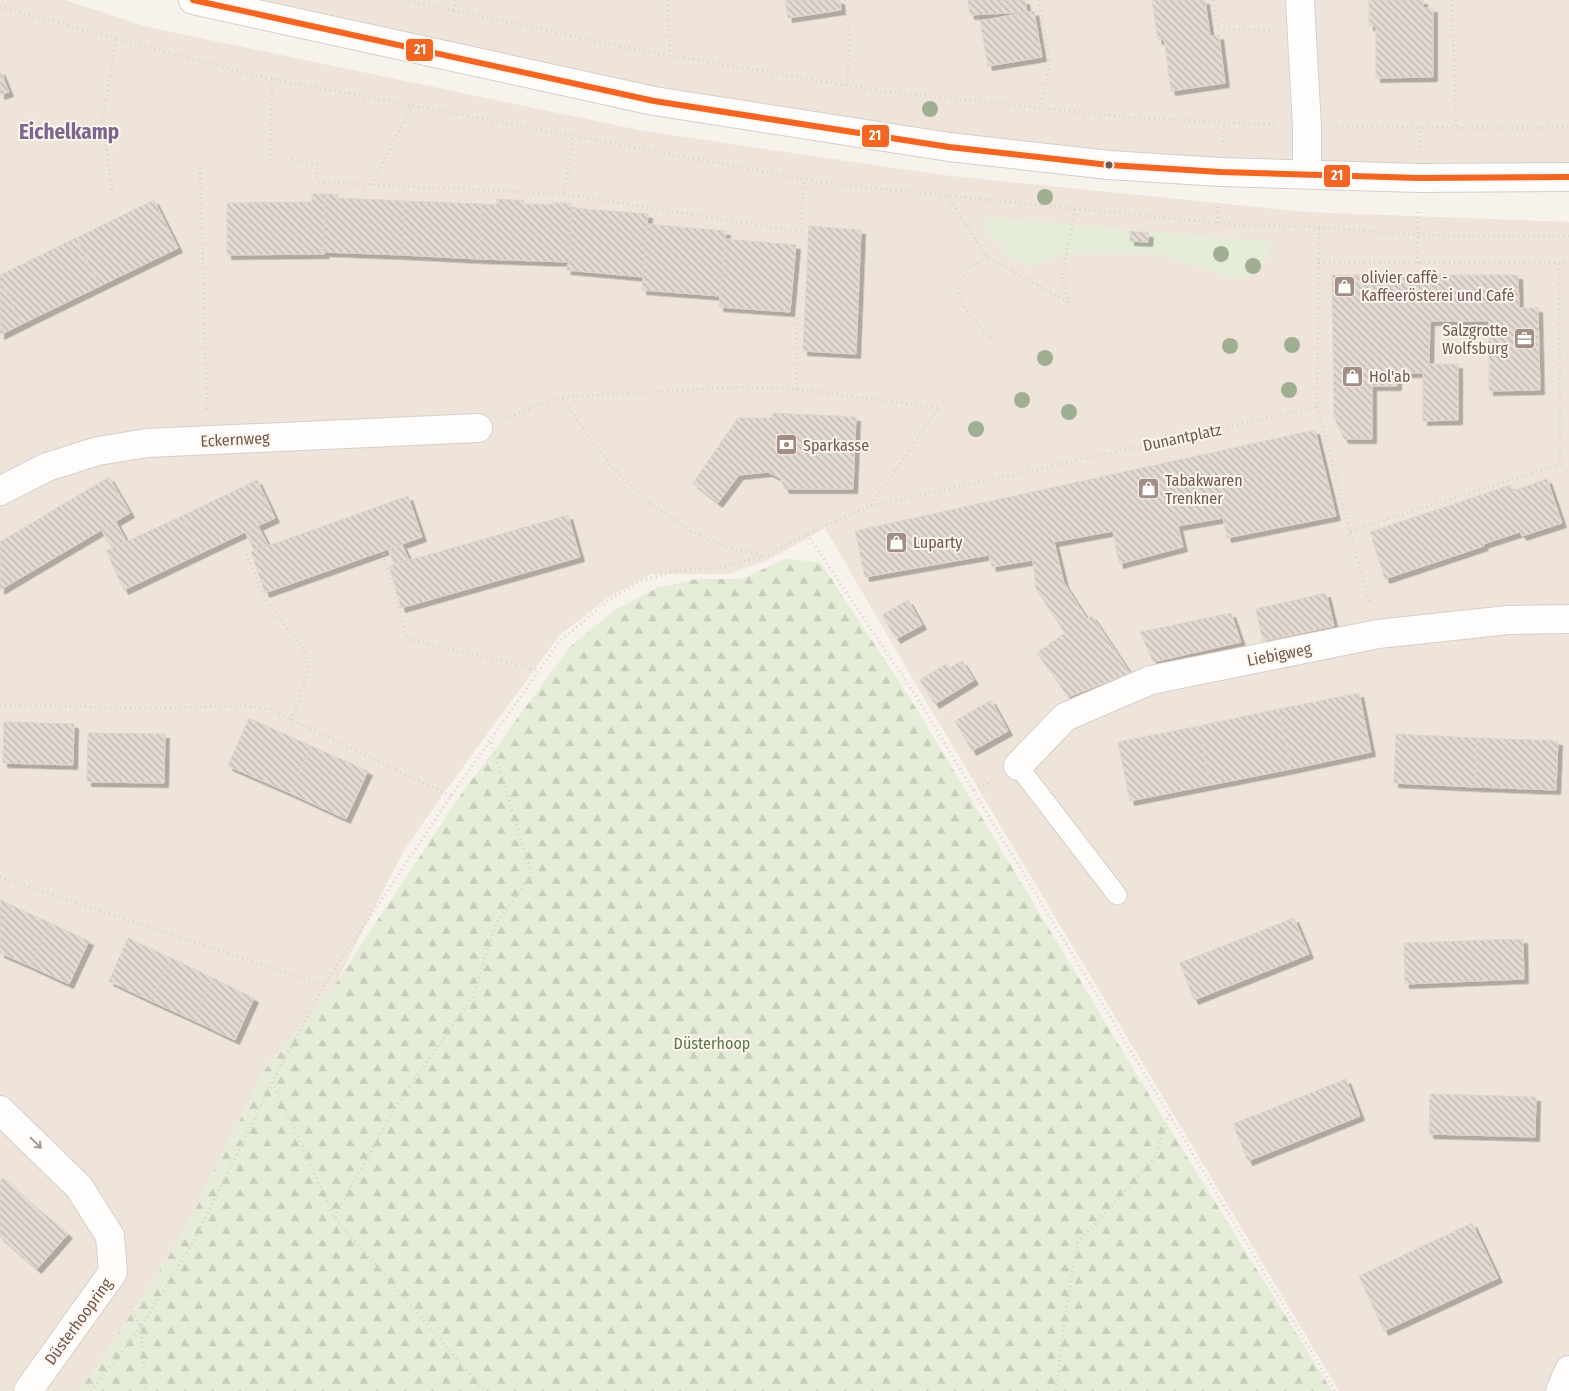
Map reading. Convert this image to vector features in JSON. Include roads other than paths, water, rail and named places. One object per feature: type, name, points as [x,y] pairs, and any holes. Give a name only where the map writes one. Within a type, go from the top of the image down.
[{"type":"street","points":[[193,0],[644,99],[949,147],[1090,163],[1220,172],[1419,178],[1569,177]]},
{"type":"street","points":[[1300,0],[1307,127],[1307,174]]},
{"type":"street","name":"Eckernweg","points":[[0,492],[47,467],[98,451],[147,443],[478,428]]},
{"type":"street","name":"Liebigweg","points":[[1018,766],[1065,717],[1151,680],[1378,634],[1508,620],[1569,619]]},
{"type":"street","name":"Düsterhoopring","points":[[0,1110],[79,1187],[110,1236],[113,1272],[28,1391]]},
{"type":"street","points":[[1560,1391],[1569,1370]]},
{"type":"lane","points":[[1018,766],[1117,895]]},
{"type":"place","name":"olivier caffè - Kaffeerösterei und Café","points":[[1345,286]]},
{"type":"place","name":"Salzgrotte Wolfsburg","points":[[1524,339]]},
{"type":"place","name":"Hol'ab","points":[[1353,376]]},
{"type":"place","name":"Sparkasse","points":[[787,445]]},
{"type":"place","name":"Tabakwaren Trenkner","points":[[1149,489]]},
{"type":"place","name":"Luparty","points":[[897,542]]},
{"type":"district","name":"Eichelkamp","points":[[69,132]]},
{"type":"park label","name":"Düsterhoop","points":[[712,1043]]}]
